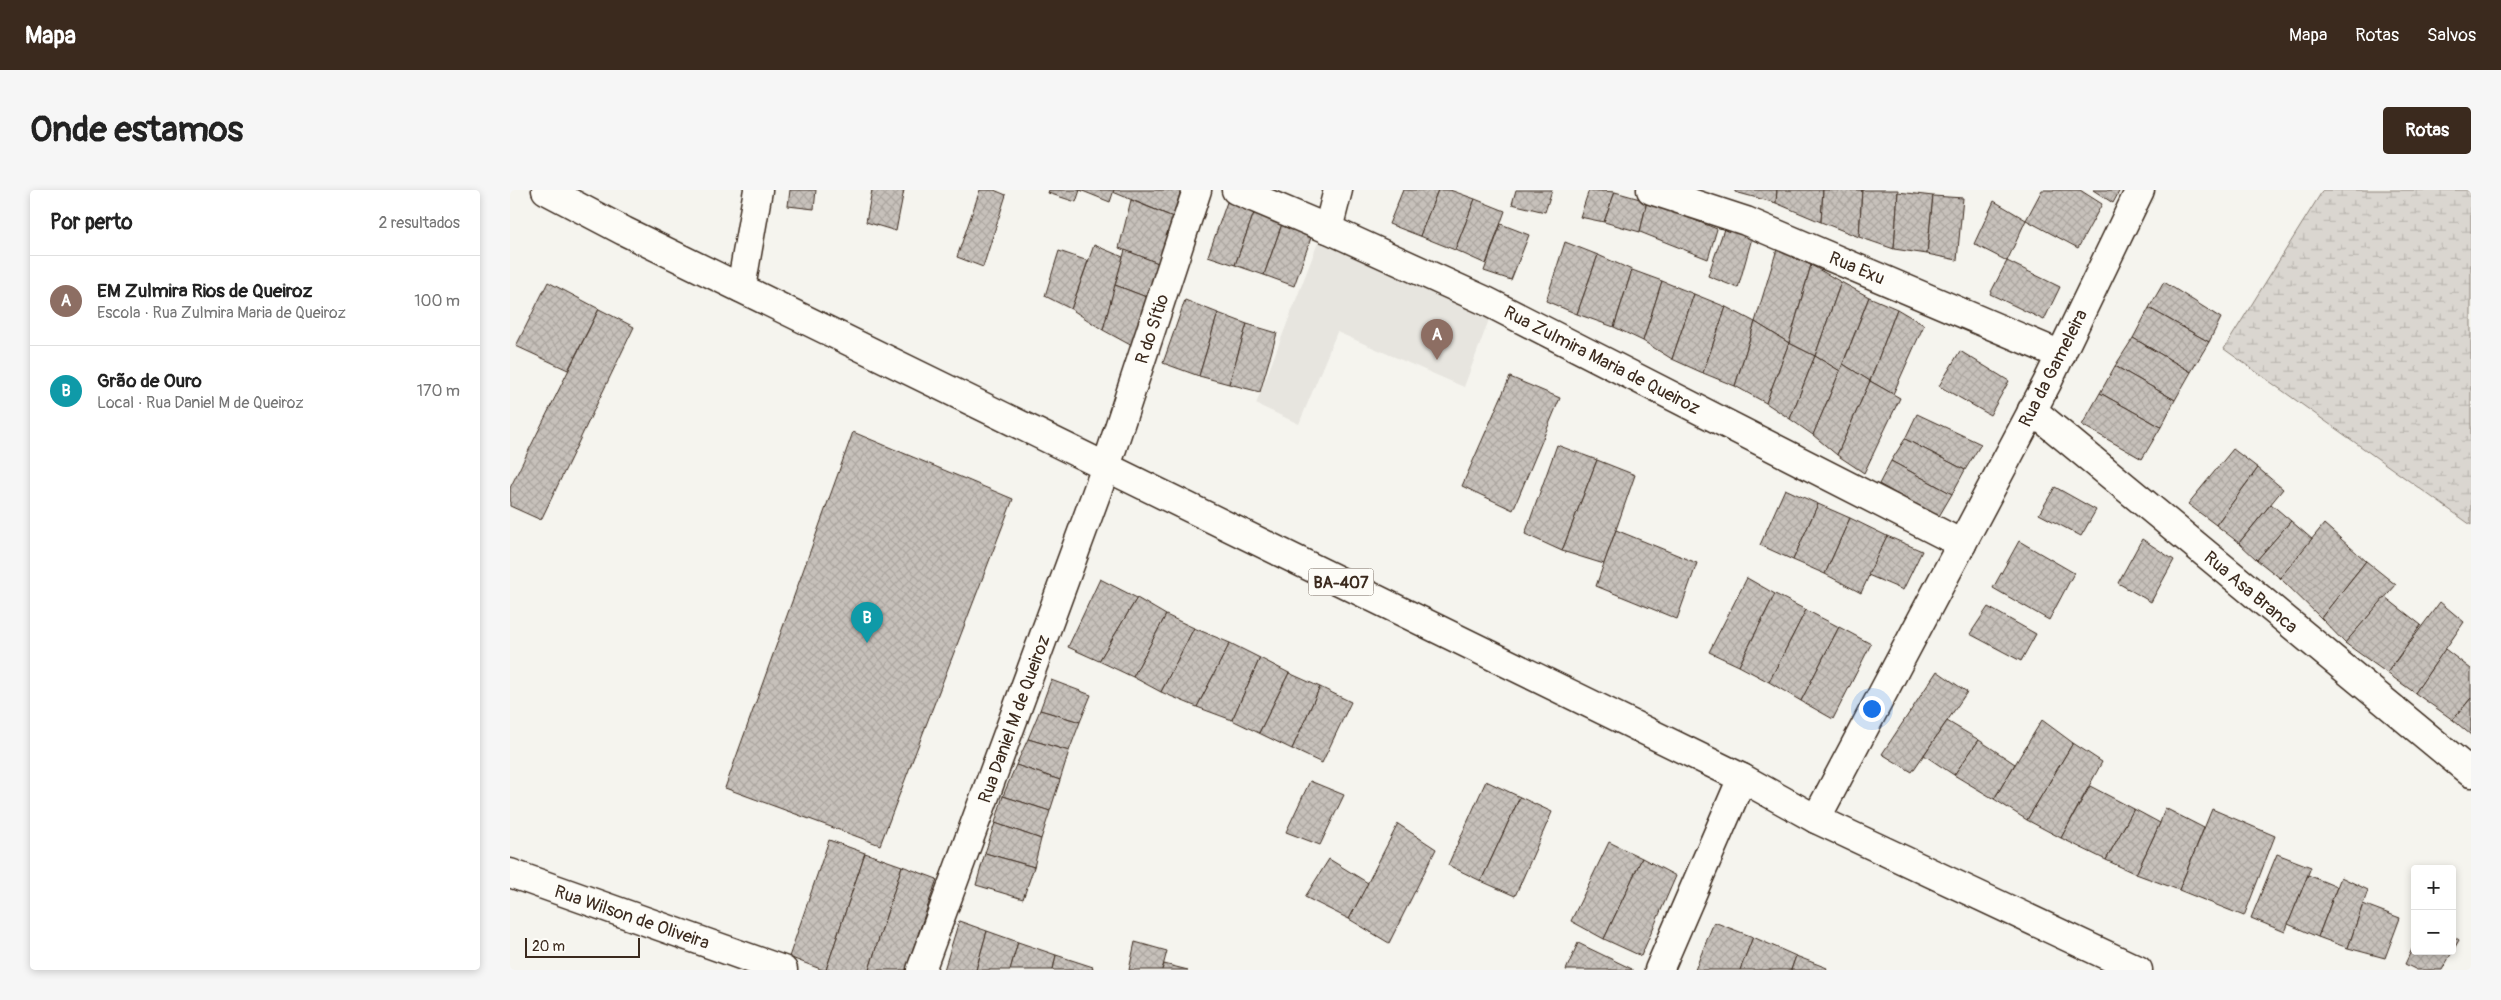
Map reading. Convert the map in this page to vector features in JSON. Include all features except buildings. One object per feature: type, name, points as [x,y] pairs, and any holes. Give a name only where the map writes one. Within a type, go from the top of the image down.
[{"type":"street","name":"BA-407","points":[[546,190],[741,288],[1742,778],[1816,820],[2138,970]]},
{"type":"street","points":[[741,288],[758,190]]},
{"type":"street","name":"R do Sítio","points":[[1106,467],[1197,190]]},
{"type":"street","name":"Rua Zulmira Maria de Queiroz","points":[[1236,190],[1328,229],[1486,301],[1962,544]]},
{"type":"street","points":[[1328,229],[1338,190]]},
{"type":"street","name":"Rua Exu","points":[[1650,190],[1746,221],[2060,355]]},
{"type":"street","name":"Rua da Gameleira","points":[[1816,820],[2032,410],[2140,190]]},
{"type":"street","name":"Rua Asa Branca","points":[[2032,410],[2471,773]]},
{"type":"street","name":"Rua Daniel M de Queiroz","points":[[921,970],[1106,467]]},
{"type":"street","points":[[1659,970],[1742,778]]},
{"type":"street","name":"Rua Wilson de Oliveira","points":[[510,873],[783,970]]},
{"type":"shaded area","points":[[1319,240],[1490,317],[1464,387],[1337,332],[1299,424],[1256,404]]},
{"type":"green space","points":[[2323,190],[2471,190],[2471,525],[2224,349]]},
{"type":"place","name":"EM Zulmira Rios de Queiroz","points":[[1437,360]]},
{"type":"place","name":"Grão de Ouro","points":[[867,643]]}]
